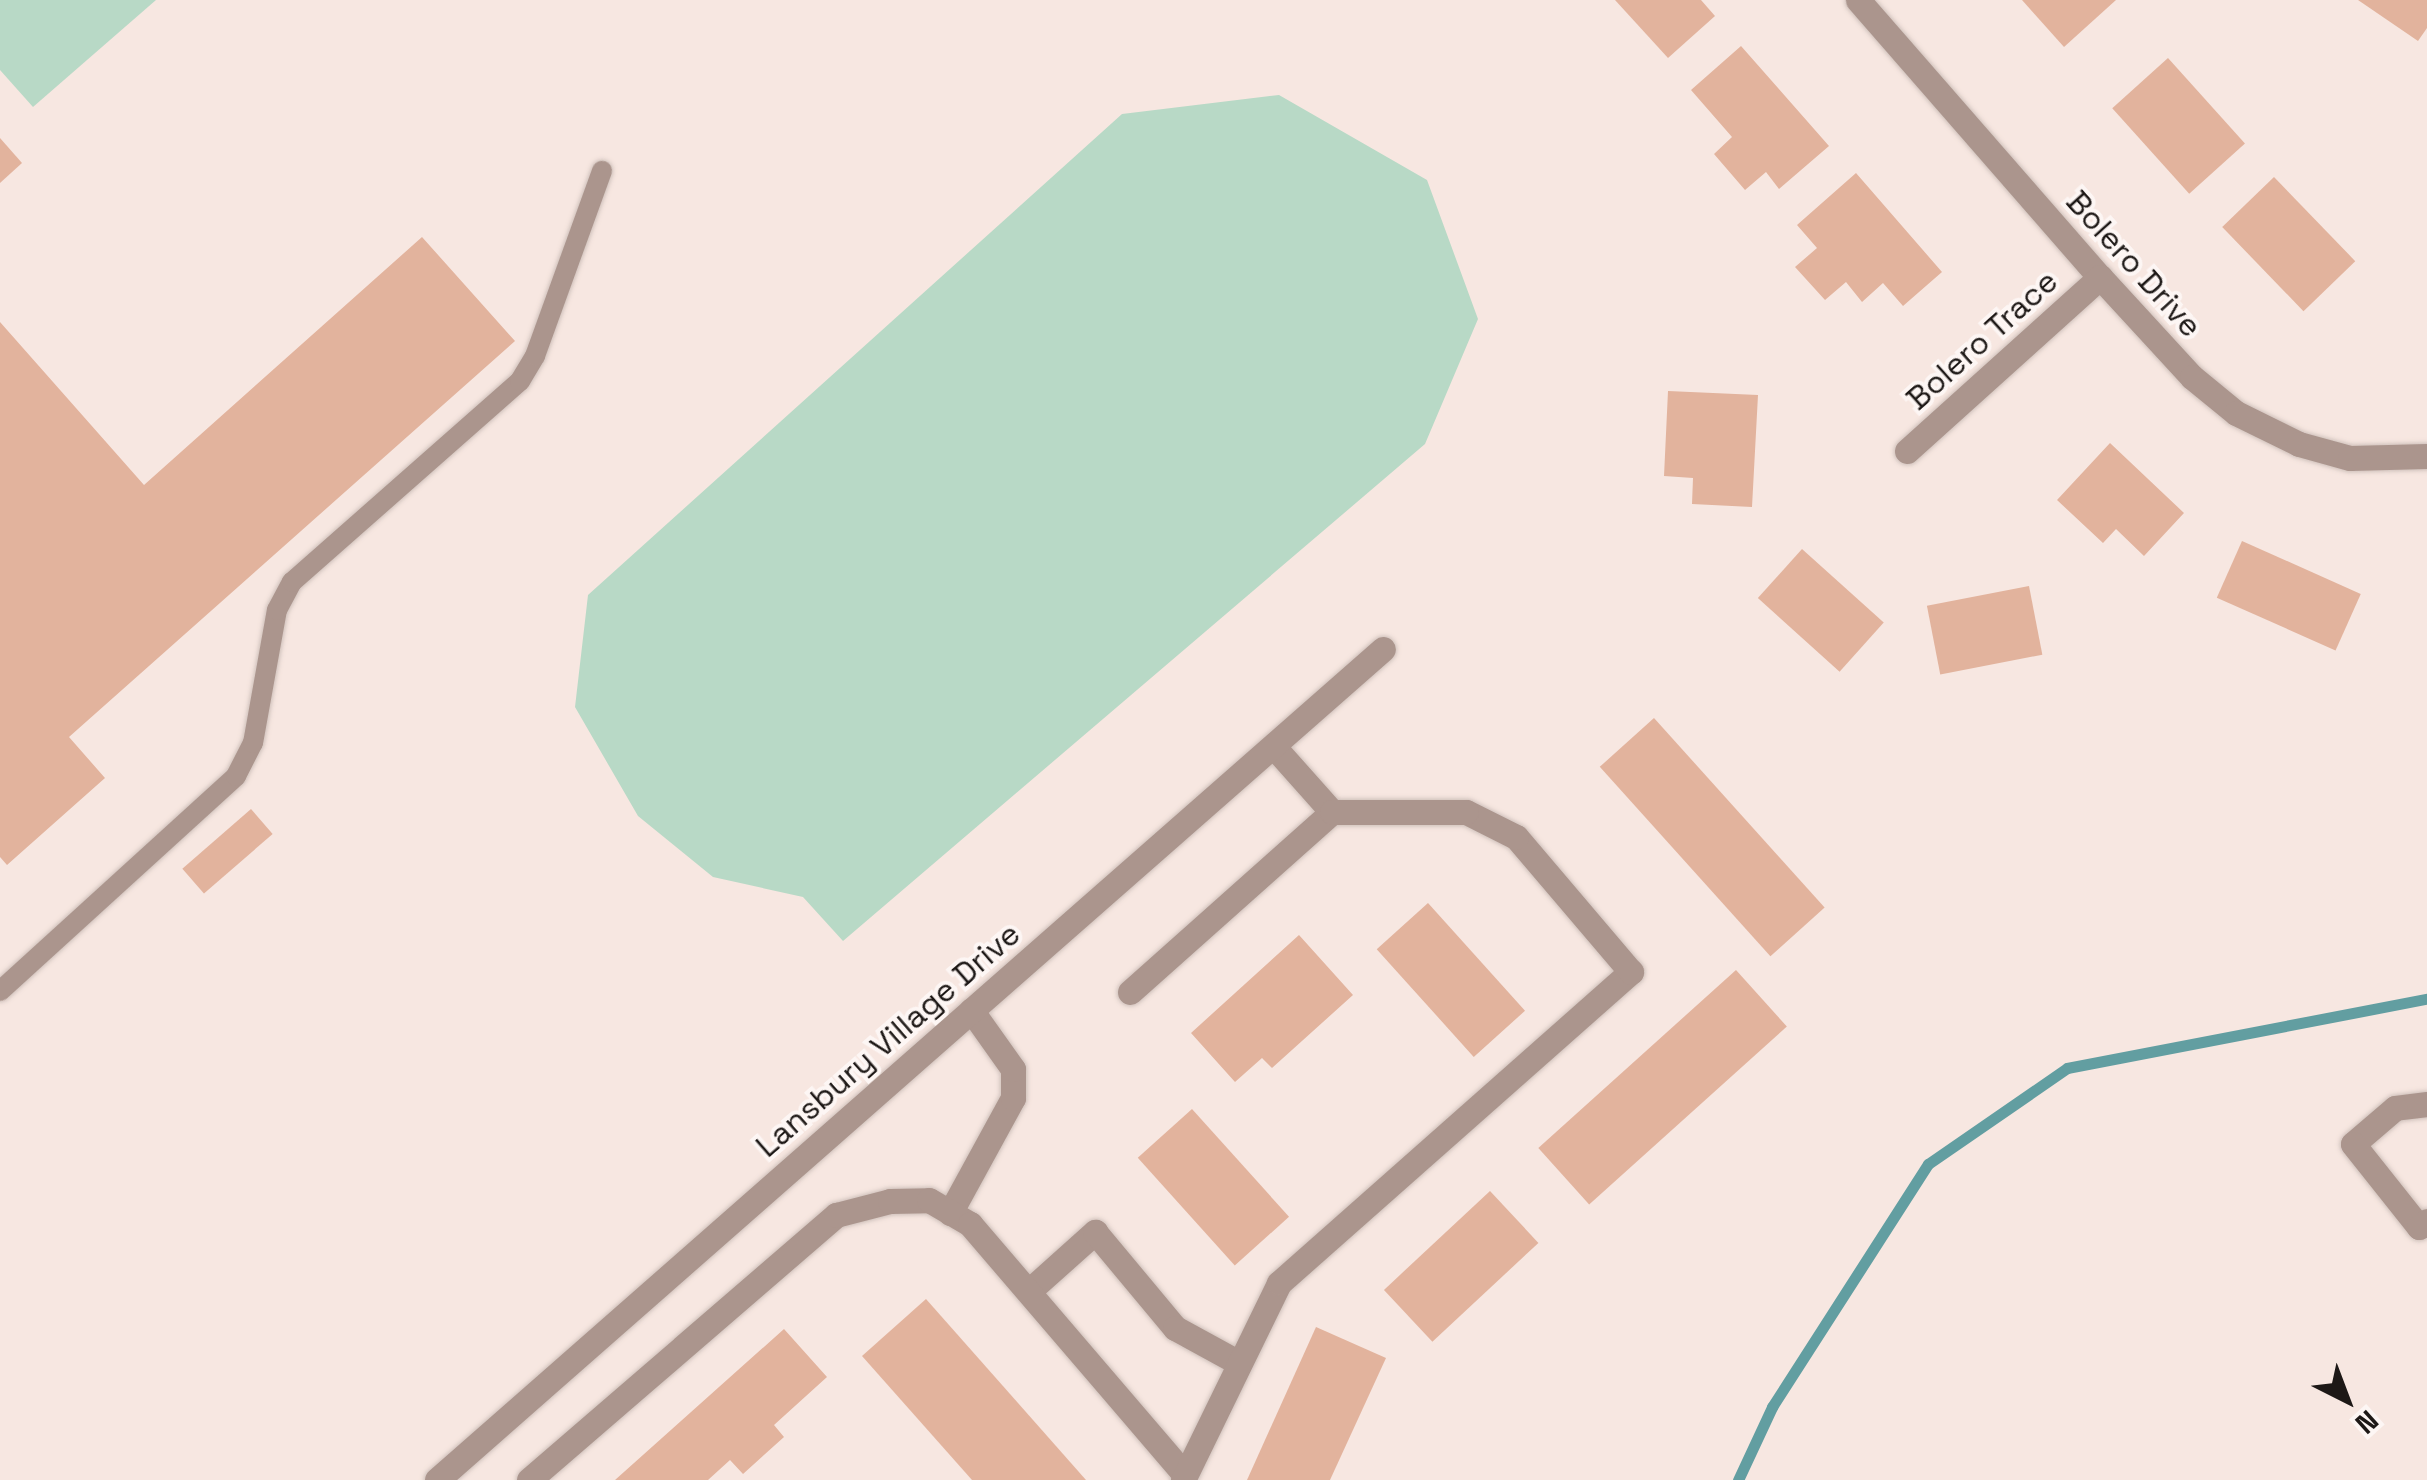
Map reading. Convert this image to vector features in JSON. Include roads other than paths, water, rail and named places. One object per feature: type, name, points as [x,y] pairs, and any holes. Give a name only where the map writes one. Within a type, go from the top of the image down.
[{"type":"street","name":"Bolero Drive","points":[[1858,0],[2192,378],[2236,413],[2299,444],[2350,458],[2427,456]]},
{"type":"street","name":"Bolero Trace","points":[[1908,451],[2100,277]]},
{"type":"street","name":"Lansbury Village Drive","points":[[437,1480],[1382,650]]},
{"type":"street","points":[[1274,747],[1332,812]]},
{"type":"street","points":[[530,1480],[836,1215],[890,1201],[929,1200],[970,1224],[1184,1478],[1278,1283],[1630,972],[1516,837],[1466,812],[1332,812],[1130,992]]},
{"type":"street","points":[[950,1213],[1014,1098],[1013,1068],[971,1010]]},
{"type":"street","points":[[2427,1104],[2395,1108],[2353,1144],[2420,1227],[2427,1222]]},
{"type":"street","points":[[1028,1291],[1095,1232],[1176,1328],[1239,1363]]},
{"type":"lane","points":[[0,991],[236,776],[254,742],[276,610],[292,582],[520,381],[535,356],[602,171]]},
{"type":"waterway","points":[[1738,1480],[1772,1407],[1928,1164],[2067,1068],[2427,999]]}]
